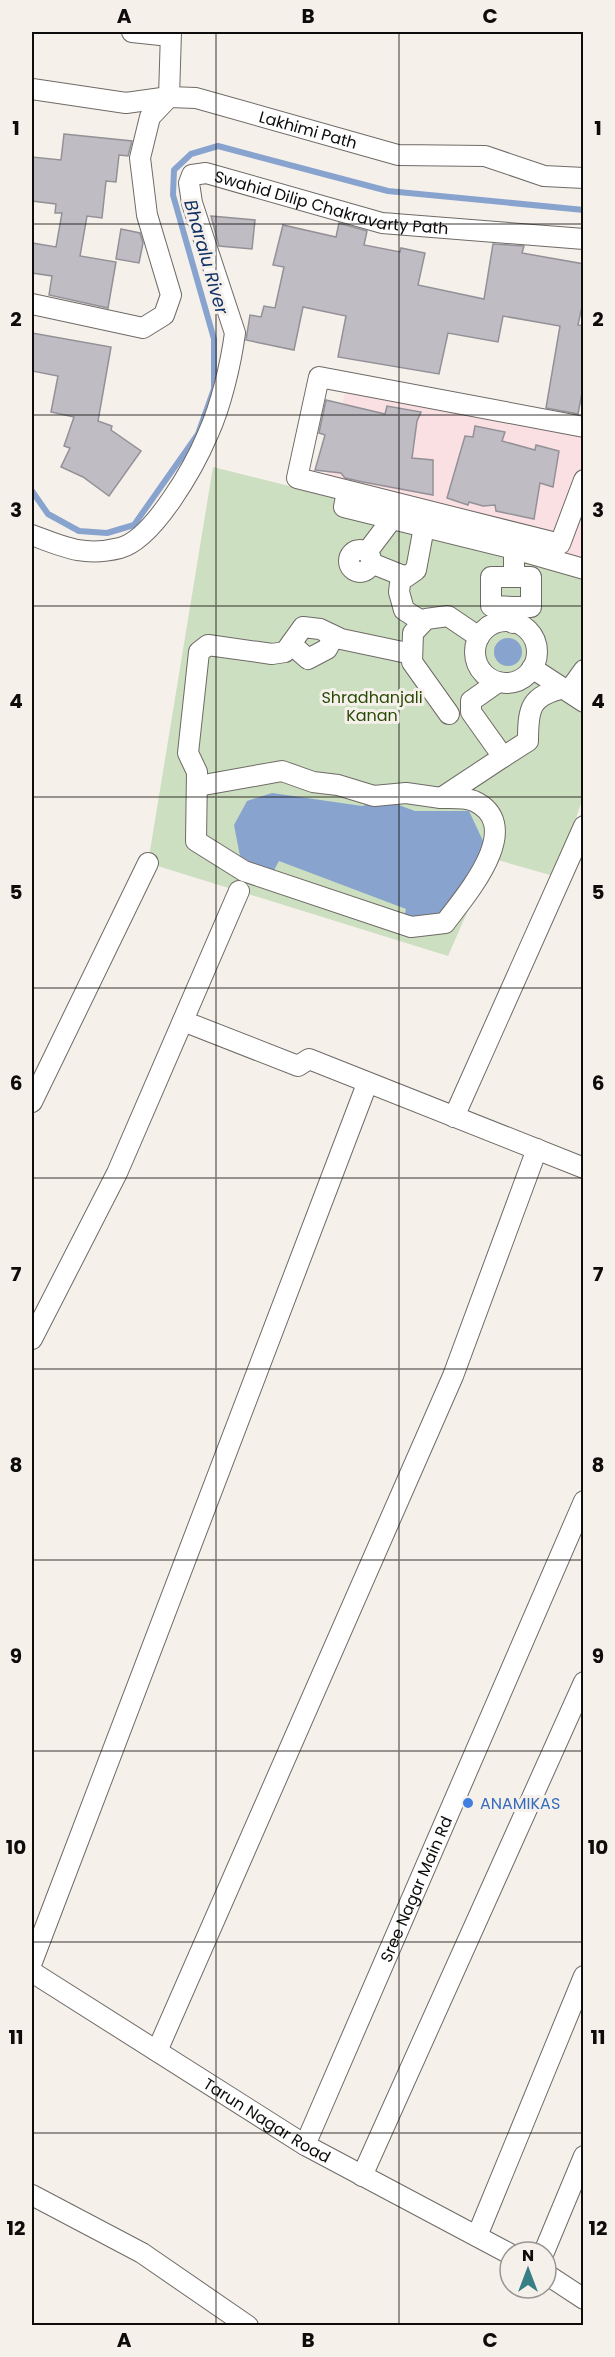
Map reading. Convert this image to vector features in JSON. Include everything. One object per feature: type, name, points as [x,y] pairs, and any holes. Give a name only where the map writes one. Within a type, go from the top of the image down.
[{"type":"street","points":[[32,304],[143,328],[164,315],[171,295],[147,216],[140,158],[150,117],[169,96],[171,34],[132,32]]},
{"type":"street","name":"Lakhimi Path","points":[[32,89],[126,103],[169,96],[196,98],[398,155],[485,156],[544,176],[584,178]]},
{"type":"street","name":"Swahid Dilip Chakravarty Path","points":[[32,535],[80,552],[122,547],[145,532],[175,494],[209,434],[232,352],[235,333],[192,203],[189,183],[192,175],[206,173],[382,223],[584,239]]},
{"type":"street","points":[[582,490],[560,544],[297,478],[319,377],[584,427]]},
{"type":"street","points":[[347,491],[344,507],[514,549],[584,569]]},
{"type":"street","points":[[392,519],[369,558],[401,575],[406,576],[417,570],[424,527]]},
{"type":"street","points":[[513,615],[489,626],[480,637],[475,652],[477,662],[488,678],[498,682],[517,681],[532,668],[536,659],[534,639],[528,631],[513,615],[491,606],[491,577],[514,577],[514,549]]},
{"type":"street","points":[[401,575],[399,592],[404,610],[423,622]]},
{"type":"street","points":[[480,637],[448,616],[426,619],[413,633],[412,663],[463,707],[503,757]]},
{"type":"street","points":[[198,786],[282,771],[313,782],[338,785],[374,796],[406,793],[473,801],[488,811],[495,836],[490,856],[477,880],[445,923],[411,927],[244,871],[196,841],[197,772],[188,753],[200,652],[208,645],[272,654],[285,652],[303,627],[320,629],[334,636],[412,654]]},
{"type":"street","points":[[532,668],[572,694]]},
{"type":"street","points":[[572,694],[584,670]]},
{"type":"street","points":[[463,707],[498,682]]},
{"type":"street","points":[[441,798],[528,741],[528,722],[533,702],[546,692],[572,694]]},
{"type":"street","points":[[454,1117],[584,826]]},
{"type":"street","points":[[32,1102],[148,863]]},
{"type":"street","points":[[32,1339],[117,1173],[239,891]]},
{"type":"street","points":[[183,1021],[298,1066],[309,1059],[367,1084],[584,1168]]},
{"type":"street","points":[[32,1962],[367,1084]]},
{"type":"street","points":[[157,2051],[453,1376],[537,1149]]},
{"type":"street","name":"Sree Nagar Main Rd","points":[[304,2145],[584,1501]]},
{"type":"street","points":[[362,2176],[584,1682]]},
{"type":"street","name":"Tarun Nagar Road","points":[[32,1972],[304,2145],[498,2247]]},
{"type":"street","points":[[477,2236],[584,1976]]},
{"type":"street","points":[[549,2240],[584,2156]]},
{"type":"street","points":[[32,2195],[142,2253],[248,2325]]},
{"type":"street","points":[[558,2282],[584,2299]]},
{"type":"shaded area","points":[[347,383],[583,428],[583,559],[325,480]]},
{"type":"green space","name":"Shradhanjali Kanan","points":[[213,467],[583,559],[583,797],[557,877],[491,858],[448,956],[148,863]]},
{"type":"water","points":[[508,638],[518,642],[522,652],[518,662],[508,666],[498,662],[494,652],[498,642]]},
{"type":"water","points":[[272,793],[362,806],[385,800],[415,811],[469,811],[491,858],[441,915],[402,926],[406,909],[279,861],[272,874],[240,856],[234,825],[247,801]]},
{"type":"building","points":[[64,134],[132,141],[128,156],[119,155],[116,182],[106,181],[102,218],[87,216],[80,256],[116,262],[108,308],[49,295],[52,276],[32,273],[32,243],[56,247],[62,213],[55,213],[56,204],[32,201],[32,157],[61,160]]},
{"type":"building","points":[[211,216],[255,220],[252,249],[219,246]]},
{"type":"building","points":[[339,223],[367,231],[364,245],[400,252],[401,248],[425,253],[418,285],[484,299],[493,244],[524,246],[522,253],[584,264],[584,297],[578,325],[584,326],[584,382],[578,414],[546,408],[560,326],[503,316],[498,342],[448,333],[439,374],[338,357],[346,316],[303,307],[294,350],[246,340],[250,315],[261,317],[264,306],[275,308],[284,267],[273,265],[283,225],[336,237]]},
{"type":"building","points":[[121,229],[140,233],[143,243],[139,263],[116,259]]},
{"type":"building","points":[[32,333],[111,347],[98,421],[112,426],[111,430],[141,451],[109,496],[83,477],[61,467],[70,448],[64,446],[74,417],[51,412],[58,376],[32,371]]},
{"type":"building","points":[[326,400],[385,414],[387,406],[421,412],[417,421],[412,458],[433,460],[433,495],[345,478],[341,473],[315,470],[325,435],[319,433]]},
{"type":"building","points":[[475,426],[505,432],[502,441],[535,450],[536,445],[559,451],[553,487],[540,483],[534,519],[496,511],[495,505],[483,506],[469,502],[468,505],[447,498],[465,436],[473,437]]},
{"type":"waterway","name":"Bharalu River","points":[[32,491],[48,514],[79,531],[107,533],[134,525],[198,434],[214,389],[214,339],[173,195],[174,170],[191,154],[218,146],[388,191],[584,210]]},
{"type":"place","name":"ANAMIKAS","points":[[468,1803]]}]
